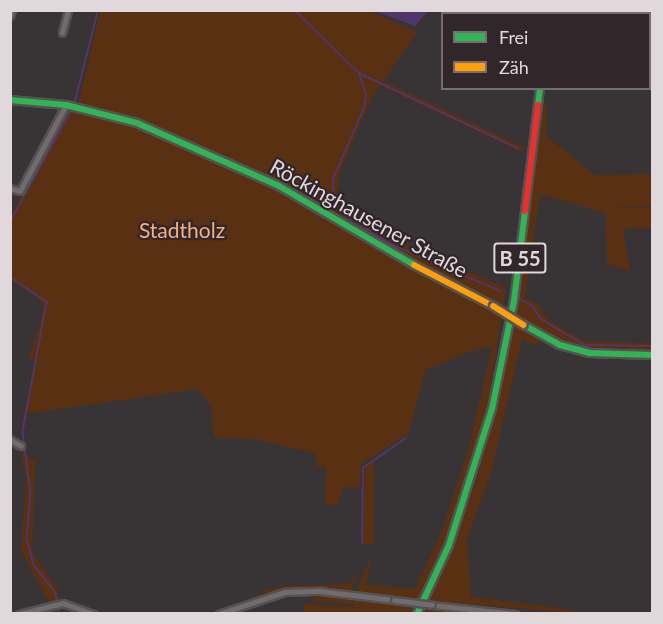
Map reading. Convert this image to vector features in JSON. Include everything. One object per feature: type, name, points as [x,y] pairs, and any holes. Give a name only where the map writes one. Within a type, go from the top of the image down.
[{"type":"main road","name":"B 55","points":[[417,614],[449,545],[492,409],[515,291],[540,90]]},
{"type":"main road","name":"Röckinghausener Straße","points":[[10,100],[71,106],[137,123],[269,180],[365,239],[493,306],[560,345],[589,353],[652,354]]},
{"type":"street","points":[[10,16],[12,10]]},
{"type":"street","points":[[62,33],[68,10]]},
{"type":"street","points":[[10,188],[20,190],[71,106]]},
{"type":"street","points":[[10,439],[21,446]]},
{"type":"street","points":[[219,614],[285,592],[320,591],[516,614]]},
{"type":"street","points":[[19,614],[57,604],[94,614]]},
{"type":"green space","name":"Stadtholz","points":[[100,11],[369,11],[417,32],[372,98],[340,171],[336,206],[392,240],[506,287],[487,409],[445,541],[418,601],[359,594],[357,590],[368,562],[371,563],[366,585],[415,589],[441,533],[468,451],[492,347],[482,347],[426,369],[408,434],[361,464],[360,487],[344,487],[337,505],[325,505],[326,467],[316,466],[316,453],[251,439],[214,437],[211,406],[200,392],[193,390],[24,414],[36,361],[29,358],[44,308],[38,297],[11,281],[11,215],[68,108],[77,110]]},
{"type":"green space","points":[[386,82],[524,147],[523,153],[384,87]]},
{"type":"green space","points":[[543,105],[547,106],[546,136],[595,175],[652,174],[652,206],[606,208],[652,208],[652,228],[623,229],[630,271],[607,264],[606,213],[540,194],[525,298],[538,304],[547,319],[584,341],[652,343],[652,352],[591,350],[561,342],[515,316]]},
{"type":"green space","points":[[514,323],[541,338],[536,346],[522,339],[491,473],[467,538],[471,597],[573,610],[573,613],[428,601],[454,546],[479,472],[496,411]]},
{"type":"green space","points":[[21,451],[35,462],[32,553],[57,587],[60,600],[49,602],[21,551],[26,480]]},
{"type":"green space","points":[[374,460],[374,545],[363,544],[365,468]]},
{"type":"green space","points":[[358,570],[350,593],[307,589],[263,594],[262,591],[285,586],[349,584]]},
{"type":"green space","points":[[312,594],[416,605],[411,613],[304,614],[304,604],[354,607],[354,604],[314,601]]},
{"type":"green space","points":[[425,607],[469,611],[469,613],[421,613]]},
{"type":"shaded area","points":[[428,10],[415,26],[375,11]]},
{"type":"waterway","points":[[74,105],[98,10]]},
{"type":"waterway","points":[[295,10],[359,73],[518,148]]},
{"type":"waterway","points":[[334,207],[333,179],[364,108],[366,95],[359,73]]},
{"type":"waterway","points":[[10,222],[72,109]]},
{"type":"waterway","points":[[339,212],[393,245],[501,291]]},
{"type":"waterway","points":[[10,277],[47,302],[23,432],[31,493],[27,539],[34,565],[56,593],[59,614]]},
{"type":"waterway","points":[[520,299],[533,306],[541,319],[585,345],[652,346]]},
{"type":"waterway","points":[[362,543],[363,468],[406,438]]},
{"type":"waterway","points":[[10,442],[25,450]]},
{"type":"traffic: fast","points":[[538,105],[540,90]]},
{"type":"traffic: fast","points":[[10,100],[66,105],[137,123],[279,186],[414,265]]},
{"type":"traffic: fast","points":[[417,614],[449,545],[492,409],[514,301],[525,211]]},
{"type":"traffic: fast","points":[[524,325],[560,345],[589,353],[652,355]]},
{"type":"traffic: slow","points":[[414,265],[493,306]]},
{"type":"traffic: slow","points":[[493,306],[524,325]]},
{"type":"traffic: jam","points":[[525,211],[538,105]]}]
